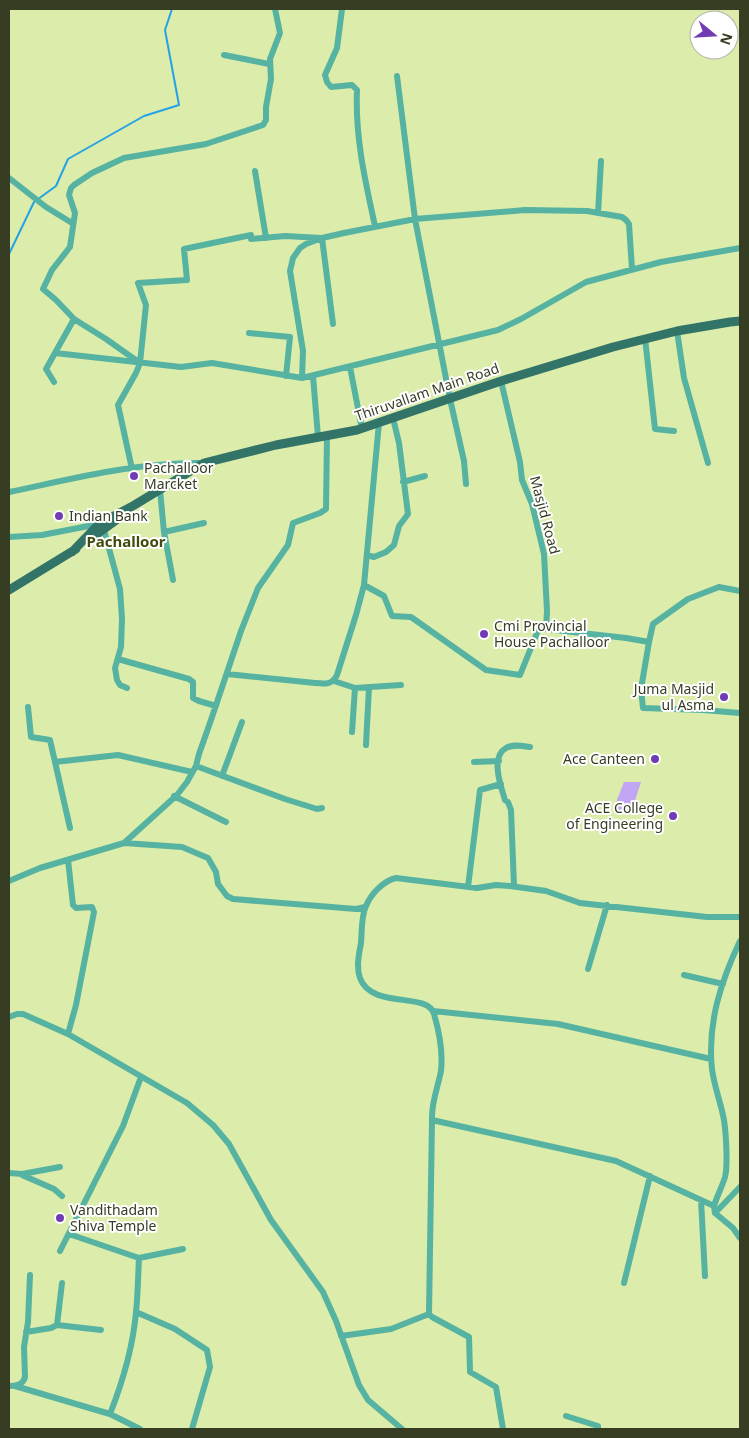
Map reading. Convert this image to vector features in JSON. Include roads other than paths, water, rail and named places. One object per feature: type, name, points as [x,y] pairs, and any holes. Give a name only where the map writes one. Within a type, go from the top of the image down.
[{"type":"main road","name":"Thiruvallam Main Road","points":[[9,590],[72,552],[101,527],[131,507],[204,463],[276,445],[362,429],[501,381],[646,338],[676,331],[740,321]]},
{"type":"street","points":[[140,363],[74,319],[56,300],[42,289],[52,270],[70,247],[74,210],[69,192],[80,181],[105,166],[139,155],[169,152],[206,144],[263,125],[266,120],[266,107],[271,79],[269,64],[280,33],[275,9]]},
{"type":"street","points":[[342,9],[337,48],[325,75],[331,87],[352,85],[357,90],[356,120],[375,226]]},
{"type":"street","points":[[224,55],[269,64]]},
{"type":"street","points":[[397,76],[415,219],[450,400],[464,461],[466,484]]},
{"type":"street","points":[[598,213],[601,161]]},
{"type":"street","points":[[255,171],[266,238]]},
{"type":"street","points":[[9,178],[46,207],[72,223]]},
{"type":"street","points":[[302,378],[303,351],[291,284],[291,264],[292,258],[300,248],[311,241],[415,219],[526,210],[587,212],[622,217],[626,220],[629,224],[632,269]]},
{"type":"street","points":[[132,469],[118,405],[140,363],[146,305],[138,284],[187,280],[184,249],[251,235],[251,239],[285,236],[322,238]]},
{"type":"street","points":[[322,238],[333,324]]},
{"type":"street","points":[[55,353],[180,367],[212,363],[302,378],[350,368],[498,330],[586,282],[632,269],[695,255],[740,248]]},
{"type":"street","points":[[54,382],[46,368],[74,319]]},
{"type":"street","points":[[676,331],[684,378],[708,463]]},
{"type":"street","points":[[249,333],[290,337],[286,376]]},
{"type":"street","points":[[646,338],[656,429],[674,431]]},
{"type":"street","points":[[350,368],[362,429]]},
{"type":"street","points":[[313,376],[318,438]]},
{"type":"street","name":"Masjid Road","points":[[501,381],[520,462],[522,480],[532,504],[544,554],[546,629]]},
{"type":"street","points":[[367,555],[374,557],[386,552],[394,544],[400,526],[408,514],[399,443],[393,418]]},
{"type":"street","points":[[227,674],[327,684],[334,681],[364,585],[379,423]]},
{"type":"street","points":[[124,843],[183,788],[196,766],[198,754],[258,588],[288,544],[292,524],[295,521],[320,513],[326,509],[327,436]]},
{"type":"street","points":[[9,492],[80,476],[178,462],[204,463]]},
{"type":"street","points":[[403,482],[425,476]]},
{"type":"street","points":[[160,490],[164,532],[173,580]]},
{"type":"street","points":[[164,532],[204,523]]},
{"type":"street","points":[[9,537],[42,535],[101,527],[120,589],[122,633],[121,647],[115,668],[117,680],[120,685],[127,688]]},
{"type":"street","points":[[364,585],[384,596],[392,616],[411,617],[486,670],[520,675],[540,628],[649,642]]},
{"type":"street","points":[[740,591],[719,587],[688,599],[652,624],[641,689],[643,708],[703,710],[740,714]]},
{"type":"street","points":[[118,660],[189,679],[193,682],[193,698],[198,702],[216,706]]},
{"type":"street","points":[[334,681],[355,688],[401,685]]},
{"type":"street","points":[[366,745],[369,687]]},
{"type":"street","points":[[352,732],[355,688]]},
{"type":"street","points":[[28,707],[31,737],[50,740],[70,828]]},
{"type":"street","points":[[222,776],[242,722]]},
{"type":"street","points":[[514,886],[511,810],[508,802],[505,800],[498,773],[499,761],[501,754],[508,747],[530,747]]},
{"type":"street","points":[[55,762],[118,755],[192,772]]},
{"type":"street","points":[[474,762],[499,761]]},
{"type":"street","points":[[196,766],[285,799],[317,809],[322,808]]},
{"type":"street","points":[[468,887],[480,790],[501,784]]},
{"type":"street","points":[[174,796],[226,822]]},
{"type":"street","points":[[9,881],[25,873],[124,843],[182,847],[208,858],[216,872],[218,884],[227,896],[233,900],[356,909],[365,907]]},
{"type":"street","points":[[68,860],[73,905],[76,908],[92,907],[94,912],[76,1005],[68,1034]]},
{"type":"street","points":[[711,1059],[558,1024],[433,1011],[425,1004],[384,997],[372,992],[360,978],[358,964],[365,907],[376,890],[390,879],[396,878],[477,888],[496,885],[514,886],[546,891],[580,902],[707,917],[740,917]]},
{"type":"street","points":[[588,969],[607,905]]},
{"type":"street","points":[[740,941],[728,967],[712,1021],[711,1059],[713,1078],[724,1121],[726,1170],[724,1181],[714,1206],[715,1214],[733,1228],[740,1238]]},
{"type":"street","points":[[684,975],[723,984]]},
{"type":"street","points":[[433,1011],[442,1059],[431,1112],[430,1314],[432,1317],[469,1337],[470,1372],[496,1387],[503,1429]]},
{"type":"street","points":[[9,1017],[16,1014],[24,1014],[68,1034],[187,1104],[213,1125],[229,1144],[271,1220],[323,1292],[364,1394],[402,1429]]},
{"type":"street","points":[[60,1251],[123,1126],[141,1077]]},
{"type":"street","points":[[432,1120],[616,1161],[714,1206]]},
{"type":"street","points":[[9,1173],[60,1167]]},
{"type":"street","points":[[19,1173],[41,1183],[62,1196]]},
{"type":"street","points":[[624,1282],[650,1176]]},
{"type":"street","points":[[715,1214],[740,1187]]},
{"type":"street","points":[[701,1200],[704,1276]]},
{"type":"street","points":[[69,1234],[139,1258],[183,1249]]},
{"type":"street","points":[[110,1414],[122,1384],[136,1312],[139,1258]]},
{"type":"street","points":[[12,1386],[22,1383],[25,1376],[24,1347],[30,1275]]},
{"type":"street","points":[[57,1325],[62,1282]]},
{"type":"street","points":[[136,1312],[175,1329],[207,1350],[210,1367],[192,1429]]},
{"type":"street","points":[[341,1336],[391,1329],[430,1314]]},
{"type":"street","points":[[26,1332],[51,1328],[57,1325],[101,1330]]},
{"type":"street","points":[[12,1386],[110,1414],[140,1429]]},
{"type":"street","points":[[566,1416],[598,1426],[598,1429]]},
{"type":"waterway","points":[[9,254],[34,202],[56,186],[68,159],[144,116],[179,105],[165,30],[172,9]]},
{"type":"place","name":"Pachalloor Marcket","points":[[134,476]]},
{"type":"place","name":"Indian Bank","points":[[59,516]]},
{"type":"place","name":"Cmi Provincial House Pachalloor","points":[[484,634]]},
{"type":"place","name":"Juma Masjid ul Asma","points":[[724,697]]},
{"type":"place","name":"Ace Canteen","points":[[655,759]]},
{"type":"place","name":"ACE College of Engineering","points":[[673,816]]},
{"type":"place","name":"Vandithadam Shiva Temple","points":[[60,1218]]},
{"type":"district","name":"Pachalloor","points":[[126,542]]}]
